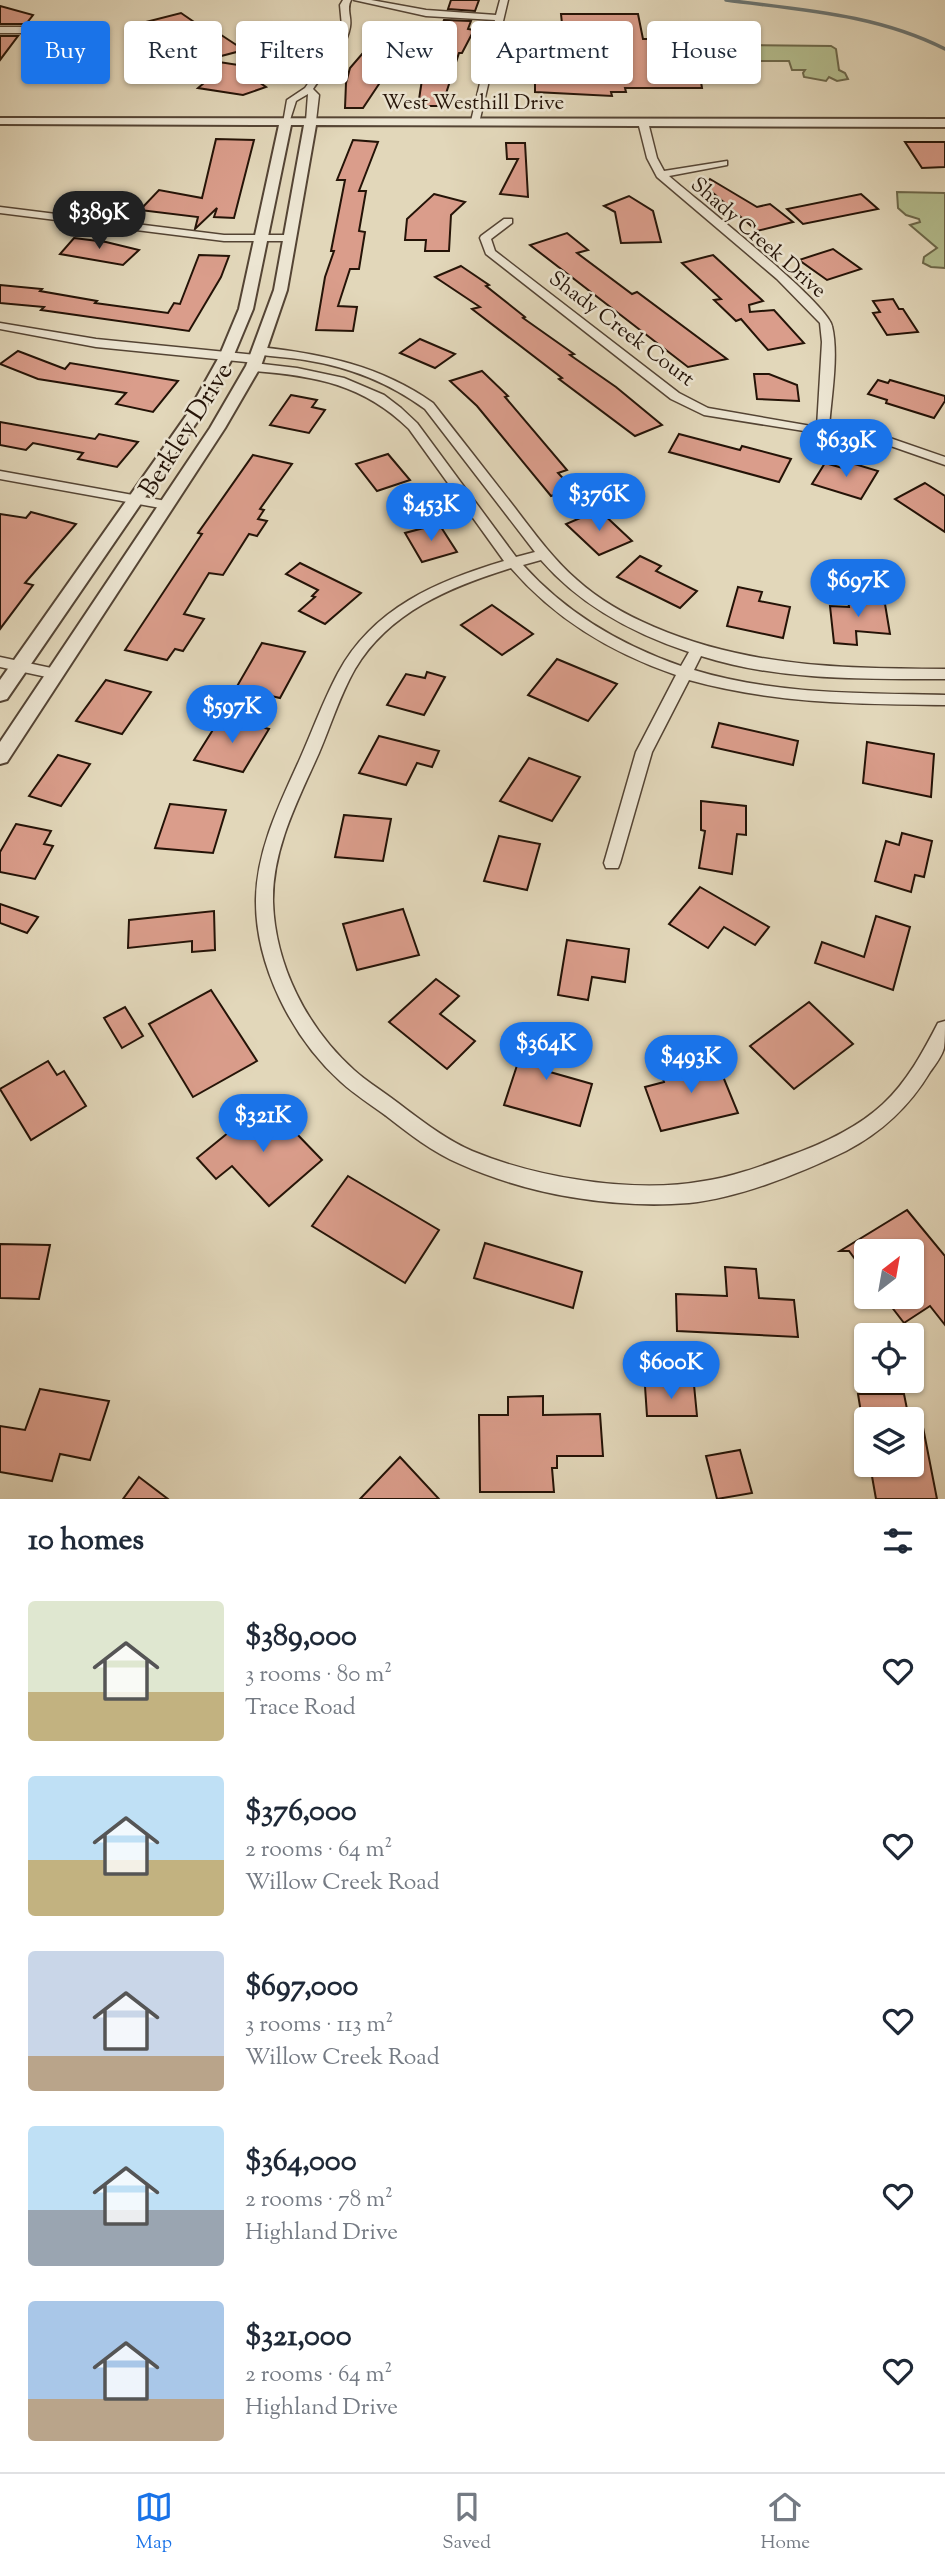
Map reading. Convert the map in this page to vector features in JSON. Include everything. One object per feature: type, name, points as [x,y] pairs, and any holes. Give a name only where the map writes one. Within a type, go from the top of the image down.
[{"type":"street","name":"Berkley Drive","points":[[0,694],[193,416],[226,357],[246,309],[292,100],[308,90],[342,36],[346,26],[344,5],[347,0]]},
{"type":"street","points":[[358,0],[426,13],[500,18]]},
{"type":"street","points":[[476,121],[504,0]]},
{"type":"street","points":[[0,30],[21,30]]},
{"type":"street","name":"Berkley Drive","points":[[0,757],[198,460],[257,359],[275,310],[285,272],[311,121],[314,94],[308,90]]},
{"type":"street","name":"West Westhill Drive","points":[[0,121],[945,122]]},
{"type":"street","name":"Shady Creek Drive","points":[[643,122],[652,158],[661,175],[781,278],[812,306],[826,323],[828,342],[823,429]]},
{"type":"street","points":[[661,175],[723,163]]},
{"type":"street","points":[[0,210],[186,234],[290,238]]},
{"type":"street","name":"Shady Creek Court","points":[[508,221],[485,238],[490,252],[675,396],[704,411],[736,418],[823,429]]},
{"type":"street","points":[[0,326],[96,343],[226,357],[344,363],[390,381],[429,406],[544,554],[573,584],[607,609],[656,635],[744,664],[797,671],[945,674]]},
{"type":"street","points":[[257,359],[299,372],[337,379],[367,391],[393,407],[413,426],[514,563],[550,600],[599,636],[685,673],[756,690],[808,697],[945,699]]},
{"type":"street","points":[[823,429],[887,440],[945,461]]},
{"type":"street","points":[[0,475],[166,505]]},
{"type":"street","points":[[544,554],[461,577],[426,593],[396,612],[371,637],[351,663],[274,836],[265,920],[275,958],[286,993],[307,1028],[343,1072],[398,1114],[464,1156],[523,1178],[612,1192],[691,1193],[767,1174],[834,1148],[890,1110],[927,1063],[945,1029]]},
{"type":"street","points":[[612,863],[644,752],[697,650]]},
{"type":"street","points":[[0,662],[55,674]]},
{"type":"green space","points":[[761,45],[831,46],[836,49],[839,70],[845,73],[848,79],[837,81],[829,77],[826,81],[804,77],[805,70],[792,70],[789,61],[761,61]]},
{"type":"green space","points":[[897,192],[945,193],[945,268],[931,267],[923,263],[924,257],[937,248],[910,225],[920,222],[919,219],[906,215],[898,208]]},
{"type":"building","points":[[451,0],[479,0],[475,11],[448,9]]},
{"type":"building","points":[[0,6],[33,15],[28,21],[21,21],[21,24],[0,24]]},
{"type":"building","points":[[181,13],[193,21],[150,21]]},
{"type":"building","points":[[561,14],[638,14],[643,39],[647,39],[647,84],[701,84],[702,88],[625,88],[626,92],[611,92],[612,96],[535,92],[535,84],[633,84],[633,21],[562,21]]},
{"type":"building","points":[[444,20],[471,21],[468,29],[471,30],[471,36],[457,59],[457,21]]},
{"type":"building","points":[[0,36],[18,36],[0,60]]},
{"type":"building","points":[[222,36],[236,45],[236,52],[222,56]]},
{"type":"building","points":[[362,54],[362,84],[379,84],[363,108],[345,108],[350,68]]},
{"type":"building","points":[[222,62],[236,65],[236,84],[262,84],[266,87],[243,95],[198,88],[203,84],[222,84]]},
{"type":"building","points":[[421,84],[449,84],[442,106],[418,106]]},
{"type":"building","points":[[216,139],[254,140],[234,218],[214,217],[217,208],[195,229],[198,217],[140,210],[159,190],[202,198]]},
{"type":"building","points":[[353,140],[378,142],[359,191],[366,191],[359,231],[365,232],[359,269],[350,269],[338,306],[357,307],[353,331],[316,330],[325,277],[334,251],[331,251],[345,180],[337,180]]},
{"type":"building","points":[[905,142],[945,142],[945,167],[922,168]]},
{"type":"building","points":[[506,143],[525,143],[528,197],[500,194],[518,159],[507,159]]},
{"type":"building","points":[[710,179],[757,207],[770,204],[793,222],[757,231],[705,186]]},
{"type":"building","points":[[434,194],[465,202],[451,215],[449,251],[425,251],[426,240],[405,240],[407,219]]},
{"type":"building","points":[[861,194],[878,209],[803,224],[787,209]]},
{"type":"building","points":[[629,196],[653,211],[661,242],[621,243],[615,212],[604,206]]},
{"type":"building","points":[[567,233],[588,250],[577,253],[632,294],[637,292],[727,359],[688,367],[530,245]]},
{"type":"building","points":[[74,238],[139,250],[123,265],[60,254]]},
{"type":"building","points":[[833,249],[861,269],[827,280],[799,260]]},
{"type":"building","points":[[199,255],[229,256],[221,277],[189,331],[41,310],[44,307],[0,303],[0,285],[42,289],[40,291],[97,301],[95,303],[168,313],[174,303],[180,304]]},
{"type":"building","points":[[713,255],[763,301],[749,305],[750,312],[774,310],[804,343],[768,350],[741,319],[736,321],[714,300],[721,299],[682,263]]},
{"type":"building","points":[[461,266],[489,285],[486,286],[525,317],[523,318],[574,354],[570,355],[616,387],[662,425],[635,436],[472,309],[480,307],[435,277]]},
{"type":"building","points":[[893,299],[918,332],[887,335],[873,313],[880,312],[873,301]]},
{"type":"building","points":[[420,339],[455,354],[435,368],[400,353]]},
{"type":"building","points":[[18,351],[65,369],[70,363],[178,381],[153,412],[116,404],[126,393],[38,379],[0,364]]},
{"type":"building","points":[[482,371],[508,396],[505,397],[567,470],[558,473],[573,489],[551,496],[477,406],[450,381]]},
{"type":"building","points":[[754,374],[769,374],[797,385],[799,401],[757,399]]},
{"type":"building","points":[[878,380],[888,383],[890,380],[945,396],[945,401],[934,418],[886,403],[887,400],[868,394]]},
{"type":"building","points":[[291,395],[317,400],[312,407],[325,410],[309,433],[270,425]]},
{"type":"building","points":[[0,422],[95,439],[99,434],[138,442],[117,467],[78,459],[83,453],[33,443],[26,450],[0,445]]},
{"type":"building","points":[[679,434],[740,450],[742,446],[791,459],[779,482],[669,452]]},
{"type":"building","points":[[388,454],[410,480],[377,491],[356,464]]},
{"type":"building","points":[[253,455],[292,464],[260,509],[264,510],[258,519],[267,521],[257,536],[249,534],[223,575],[209,573],[184,614],[204,619],[183,651],[175,649],[167,660],[125,650],[202,534],[198,533]]},
{"type":"building","points":[[848,462],[878,471],[861,499],[812,484],[825,463],[843,468]]},
{"type":"building","points":[[925,483],[945,496],[945,532],[895,499]]},
{"type":"building","points":[[599,510],[632,541],[599,555],[566,524]]},
{"type":"building","points":[[31,512],[76,524],[25,583],[33,585],[0,629],[0,514],[26,518]]},
{"type":"building","points":[[439,524],[457,552],[422,562],[405,533]]},
{"type":"building","points":[[640,556],[661,566],[656,571],[697,591],[680,608],[617,577]]},
{"type":"building","points":[[300,563],[361,593],[325,624],[299,611],[315,597],[312,596],[318,590],[286,574]]},
{"type":"building","points":[[738,587],[762,592],[759,601],[790,607],[783,638],[727,626]]},
{"type":"building","points":[[847,593],[866,595],[867,603],[885,604],[890,634],[856,631],[857,645],[834,643],[830,606],[849,607]]},
{"type":"building","points":[[492,605],[533,634],[502,655],[461,625]]},
{"type":"building","points":[[262,643],[305,652],[280,698],[236,688]]},
{"type":"building","points":[[557,659],[617,684],[588,721],[528,695]]},
{"type":"building","points":[[427,672],[445,677],[424,715],[387,705],[406,674],[425,678]]},
{"type":"building","points":[[106,680],[151,692],[122,734],[76,721]]},
{"type":"building","points":[[221,717],[269,729],[243,772],[194,760]]},
{"type":"building","points":[[719,723],[798,741],[793,765],[712,747]]},
{"type":"building","points":[[379,736],[439,751],[432,767],[417,763],[406,785],[359,773]]},
{"type":"building","points":[[867,742],[934,754],[931,797],[863,783]]},
{"type":"building","points":[[58,755],[90,764],[61,806],[29,796]]},
{"type":"building","points":[[529,758],[580,777],[552,821],[500,801]]},
{"type":"building","points":[[701,801],[746,806],[746,835],[737,834],[732,874],[699,868],[705,831],[701,830]]},
{"type":"building","points":[[170,804],[226,810],[213,853],[155,848]]},
{"type":"building","points":[[344,815],[391,819],[383,861],[335,857]]},
{"type":"building","points":[[16,824],[51,831],[44,844],[53,846],[35,879],[0,872],[0,852]]},
{"type":"building","points":[[902,833],[932,841],[924,877],[915,875],[911,892],[875,881],[886,841],[899,845]]},
{"type":"building","points":[[499,836],[540,844],[527,890],[484,881]]},
{"type":"building","points":[[700,887],[769,927],[755,945],[724,927],[708,948],[669,924]]},
{"type":"building","points":[[0,904],[38,917],[27,933],[0,923]]},
{"type":"building","points":[[403,909],[419,955],[357,970],[343,924]]},
{"type":"building","points":[[214,911],[215,950],[192,952],[192,941],[128,948],[129,920]]},
{"type":"building","points":[[876,916],[910,927],[893,990],[815,963],[822,942],[864,957]]},
{"type":"building","points":[[567,940],[629,949],[625,982],[592,977],[588,1000],[558,995]]},
{"type":"building","points":[[436,979],[459,996],[440,1014],[475,1041],[447,1069],[389,1022]]},
{"type":"building","points":[[211,990],[257,1061],[193,1097],[149,1024]]},
{"type":"building","points":[[809,1002],[853,1044],[794,1089],[750,1046]]},
{"type":"building","points":[[125,1007],[143,1036],[122,1048],[104,1018]]},
{"type":"building","points":[[530,1026],[562,1035],[550,1072],[592,1084],[580,1126],[504,1105]]},
{"type":"building","points":[[715,1057],[738,1113],[661,1131],[645,1087],[664,1082],[660,1069]]},
{"type":"building","points":[[48,1061],[57,1075],[64,1071],[86,1106],[31,1140],[0,1089]]},
{"type":"building","points":[[266,1102],[322,1160],[269,1206],[232,1166],[216,1179],[197,1158]]},
{"type":"building","points":[[348,1176],[439,1230],[405,1283],[312,1226]]},
{"type":"building","points":[[907,1210],[945,1256],[945,1325],[930,1306],[904,1323],[893,1309],[924,1309],[924,1239],[860,1239]]},
{"type":"building","points":[[854,1242],[854,1258],[849,1251],[840,1251]]},
{"type":"building","points":[[485,1243],[582,1272],[573,1308],[474,1278]]},
{"type":"building","points":[[0,1244],[50,1245],[39,1299],[0,1298]]},
{"type":"building","points":[[725,1267],[756,1269],[759,1298],[794,1300],[798,1337],[677,1331],[676,1294],[727,1296]]},
{"type":"building","points":[[694,1385],[697,1416],[647,1416],[645,1386]]},
{"type":"building","points":[[40,1389],[109,1401],[90,1460],[60,1454],[52,1481],[0,1472],[0,1426],[25,1430]]},
{"type":"building","points":[[858,1394],[904,1394],[907,1407],[860,1407]]},
{"type":"building","points":[[543,1396],[543,1415],[600,1414],[603,1456],[557,1456],[557,1468],[552,1468],[554,1492],[480,1492],[479,1415],[508,1415],[508,1397]]},
{"type":"building","points":[[924,1432],[937,1499],[876,1499],[872,1477],[924,1477]]},
{"type":"building","points":[[740,1450],[752,1493],[717,1499],[706,1456]]},
{"type":"building","points":[[400,1457],[439,1499],[360,1499]]},
{"type":"building","points":[[139,1477],[168,1499],[123,1499]]},
{"type":"waterway","points":[[726,0],[865,21],[919,37],[945,49]]}]
